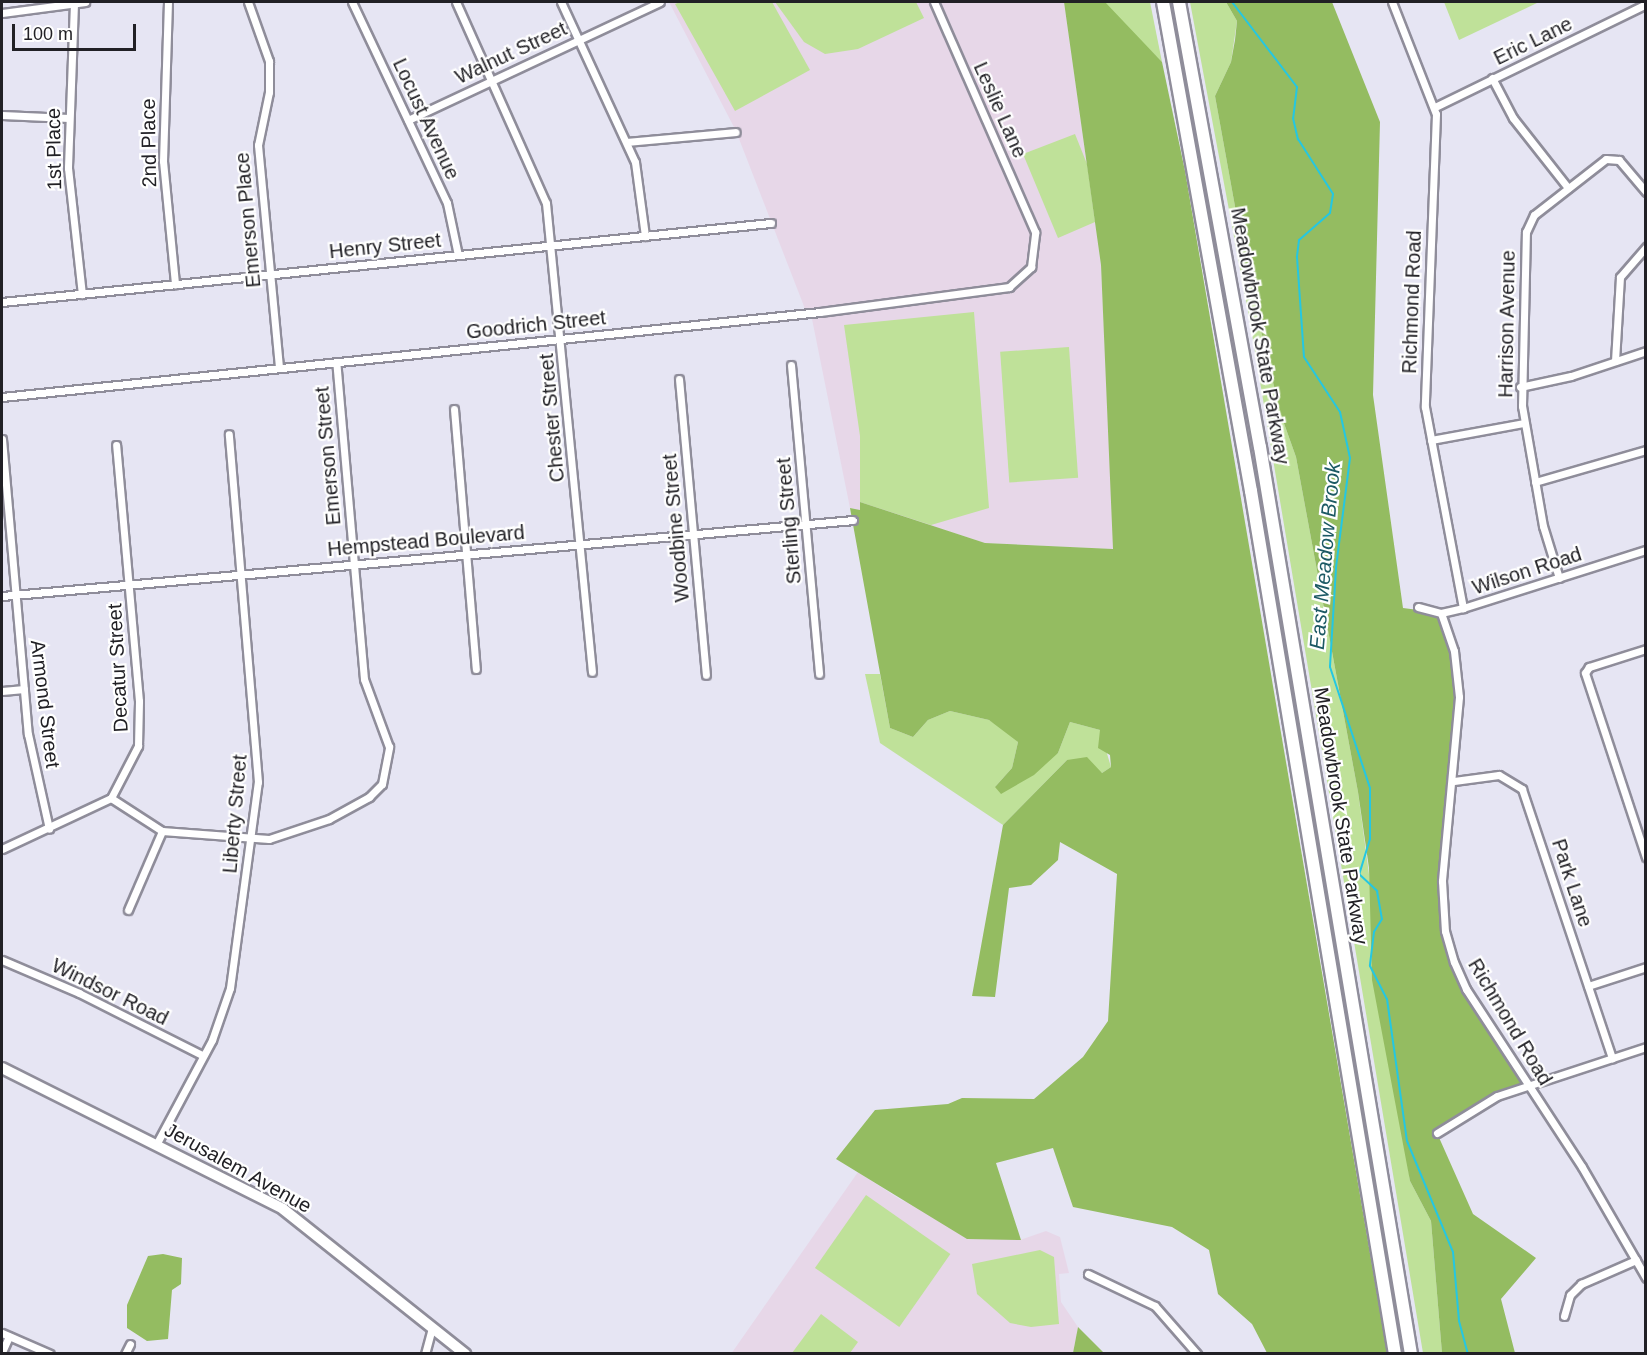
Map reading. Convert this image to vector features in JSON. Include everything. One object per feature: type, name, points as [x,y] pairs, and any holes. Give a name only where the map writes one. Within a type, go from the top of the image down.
[{"type":"highway","name":"Meadowbrook State Parkway","points":[[1163,2],[1250,480],[1395,1353]]},
{"type":"highway","name":"Meadowbrook State Parkway","points":[[1179,2],[1260,447],[1411,1353]]},
{"type":"main road","name":"Jerusalem Avenue","points":[[2,1068],[157,1143],[293,1216],[465,1353]]},
{"type":"street","points":[[2,13],[85,2]]},
{"type":"street","name":"2nd Place","points":[[168,2],[163,161],[175,284]]},
{"type":"street","name":"Emerson Place","points":[[248,2],[269,61],[269,92],[258,145],[279,368]]},
{"type":"street","name":"Locust Avenue","points":[[352,2],[447,203],[458,255]]},
{"type":"street","name":"Chester Street","points":[[456,2],[540,182],[551,245],[561,339],[592,672]]},
{"type":"street","points":[[561,2],[627,142],[638,174],[645,236]]},
{"type":"street","name":"Walnut Street","points":[[408,120],[660,2]]},
{"type":"street","name":"Leslie Lane","points":[[934,2],[1035,232]]},
{"type":"street","name":"Richmond Road","points":[[1392,2],[1435,107],[1425,392],[1431,440],[1464,608]]},
{"type":"street","name":"1st Place","points":[[74,3],[68,168],[82,294]]},
{"type":"street","name":"Eric Lane","points":[[1435,107],[1646,4]]},
{"type":"street","points":[[1492,78],[1513,118],[1568,188]]},
{"type":"street","points":[[2,115],[69,118]]},
{"type":"street","points":[[627,142],[736,132]]},
{"type":"street","name":"Harrison Avenue","points":[[1559,578],[1535,483],[1520,387],[1527,224],[1568,188],[1613,158],[1646,192]]},
{"type":"street","name":"Henry Street","points":[[2,302],[771,223]]},
{"type":"street","name":"Goodrich Street","points":[[2,397],[561,339],[1009,287],[1031,267],[1035,232]]},
{"type":"street","points":[[1615,361],[1620,277],[1646,247]]},
{"type":"street","points":[[1520,387],[1646,351]]},
{"type":"street","name":"Emerson Street","points":[[111,798],[162,831],[251,840],[294,834],[329,819],[369,797],[386,775],[389,747],[364,679],[336,362]]},
{"type":"street","name":"Sterling Street","points":[[791,364],[819,674]]},
{"type":"street","name":"Woodbine Street","points":[[679,379],[706,675]]},
{"type":"street","points":[[454,409],[476,669]]},
{"type":"street","points":[[1431,440],[1524,423]]},
{"type":"street","name":"Liberty Street","points":[[157,1143],[202,1055],[230,988],[251,840],[258,753],[229,434]]},
{"type":"street","name":"Armond Street","points":[[2,440],[4,500],[16,595],[24,689],[49,829]]},
{"type":"street","name":"Decatur Street","points":[[111,798],[134,759],[140,733],[116,445]]},
{"type":"street","points":[[1535,483],[1646,450]]},
{"type":"street","name":"Hempstead Boulevard","points":[[2,596],[853,520]]},
{"type":"street","name":"Wilson Road","points":[[1418,607],[1441,613],[1464,608],[1645,553]]},
{"type":"street","name":"Richmond Road","points":[[1441,613],[1454,651],[1459,697],[1454,781],[1442,881],[1445,932],[1466,989],[1646,1278]]},
{"type":"street","points":[[1646,649],[1589,667],[1585,673],[1646,857]]},
{"type":"street","points":[[2,691],[24,689]]},
{"type":"street","name":"Park Lane","points":[[1454,781],[1499,775],[1522,789],[1612,1058]]},
{"type":"street","points":[[2,849],[49,829],[111,798]]},
{"type":"street","points":[[128,910],[162,831]]},
{"type":"street","name":"Windsor Road","points":[[2,960],[79,993],[202,1055]]},
{"type":"street","points":[[1588,986],[1646,968]]},
{"type":"street","points":[[1437,1133],[1487,1102],[1646,1047]]},
{"type":"street","points":[[1564,1316],[1570,1295],[1581,1284],[1636,1260]]},
{"type":"street","points":[[1088,1274],[1155,1306],[1197,1353]]},
{"type":"street","points":[[425,1353],[432,1327]]},
{"type":"street","points":[[2,1353],[5,1334],[50,1353]]},
{"type":"street","points":[[125,1353],[129,1344]]},
{"type":"shaded area","points":[[669,2],[1064,2],[1101,265],[1114,549],[985,543],[860,502],[860,510],[850,508],[811,314],[807,314],[736,131]]},
{"type":"shaded area","points":[[858,1172],[901,1200],[1020,1240],[1046,1231],[1060,1237],[1069,1273],[1059,1274],[1061,1302],[1078,1327],[1073,1353],[731,1354]]},
{"type":"green space","points":[[680,2],[772,2],[810,70],[735,111],[675,4]]},
{"type":"green space","points":[[775,2],[916,2],[924,18],[858,49],[825,54],[804,42]]},
{"type":"green space","points":[[1064,2],[1105,2],[1162,62],[1185,171],[1387,1353],[1267,1353],[1252,1324],[1218,1294],[1209,1250],[1172,1227],[1073,1207],[1053,1148],[996,1163],[1021,1240],[967,1239],[836,1159],[875,1110],[948,1104],[962,1098],[1034,1099],[1083,1057],[1108,1021],[1117,874],[1060,842],[1058,860],[1031,885],[1009,888],[995,997],[972,996],[1003,825],[1067,760],[1087,757],[1102,773],[1111,767],[1110,755],[1098,748],[1100,730],[1070,722],[1058,753],[1034,775],[1001,794],[995,787],[1012,768],[1018,742],[989,720],[950,711],[928,720],[913,737],[890,728],[850,508],[860,510],[860,502],[985,543],[1113,549],[1101,265]]},
{"type":"green space","points":[[1105,2],[1150,2],[1162,62],[1109,10]]},
{"type":"green space","points":[[1190,2],[1226,2],[1237,21],[1231,62],[1215,96],[1246,267],[1280,412],[1296,457],[1358,792],[1410,1181],[1431,1221],[1442,1353],[1423,1353],[1250,322]]},
{"type":"green space","points":[[1226,2],[1332,2],[1380,122],[1373,395],[1403,608],[1441,613],[1451,641],[1459,697],[1442,881],[1445,931],[1466,989],[1528,1086],[1497,1096],[1437,1133],[1473,1214],[1536,1258],[1501,1299],[1515,1353],[1442,1353],[1431,1221],[1410,1181],[1372,980],[1369,868],[1358,792],[1296,457],[1280,412],[1246,267],[1215,96],[1231,62],[1235,40],[1237,21]]},
{"type":"green space","points":[[1444,2],[1539,2],[1459,40]]},
{"type":"green space","points":[[1075,134],[1087,164],[1095,222],[1058,238],[1023,154]]},
{"type":"green space","points":[[974,312],[989,508],[931,525],[860,502],[860,436],[844,325]]},
{"type":"green space","points":[[1069,347],[1078,478],[1009,482],[1000,352]]},
{"type":"green space","points":[[865,674],[880,674],[890,728],[913,737],[928,720],[950,711],[989,720],[1011,733],[1018,742],[1012,768],[995,787],[1058,753],[1070,722],[1100,730],[1111,767],[1102,773],[1067,760],[1003,825],[880,743]]},
{"type":"green space","points":[[866,1195],[950,1254],[899,1327],[815,1268]]},
{"type":"green space","points":[[1040,1250],[1054,1257],[1059,1324],[1031,1327],[1010,1323],[977,1294],[972,1264]]},
{"type":"green space","points":[[163,1254],[182,1258],[181,1284],[172,1290],[168,1339],[147,1341],[127,1328],[127,1305],[148,1256]]},
{"type":"green space","points":[[821,1314],[858,1342],[850,1353],[792,1353]]},
{"type":"green space","points":[[1078,1327],[1104,1353],[1073,1353]]},
{"type":"waterway","name":"East Meadow Brook","points":[[1232,2],[1297,87],[1293,118],[1298,139],[1333,194],[1330,213],[1299,240],[1297,257],[1304,357],[1340,412],[1350,458],[1336,568],[1330,667],[1370,788],[1370,839],[1359,874],[1377,891],[1382,919],[1374,932],[1370,966],[1387,999],[1407,1141],[1453,1252],[1459,1321],[1468,1354]]}]
